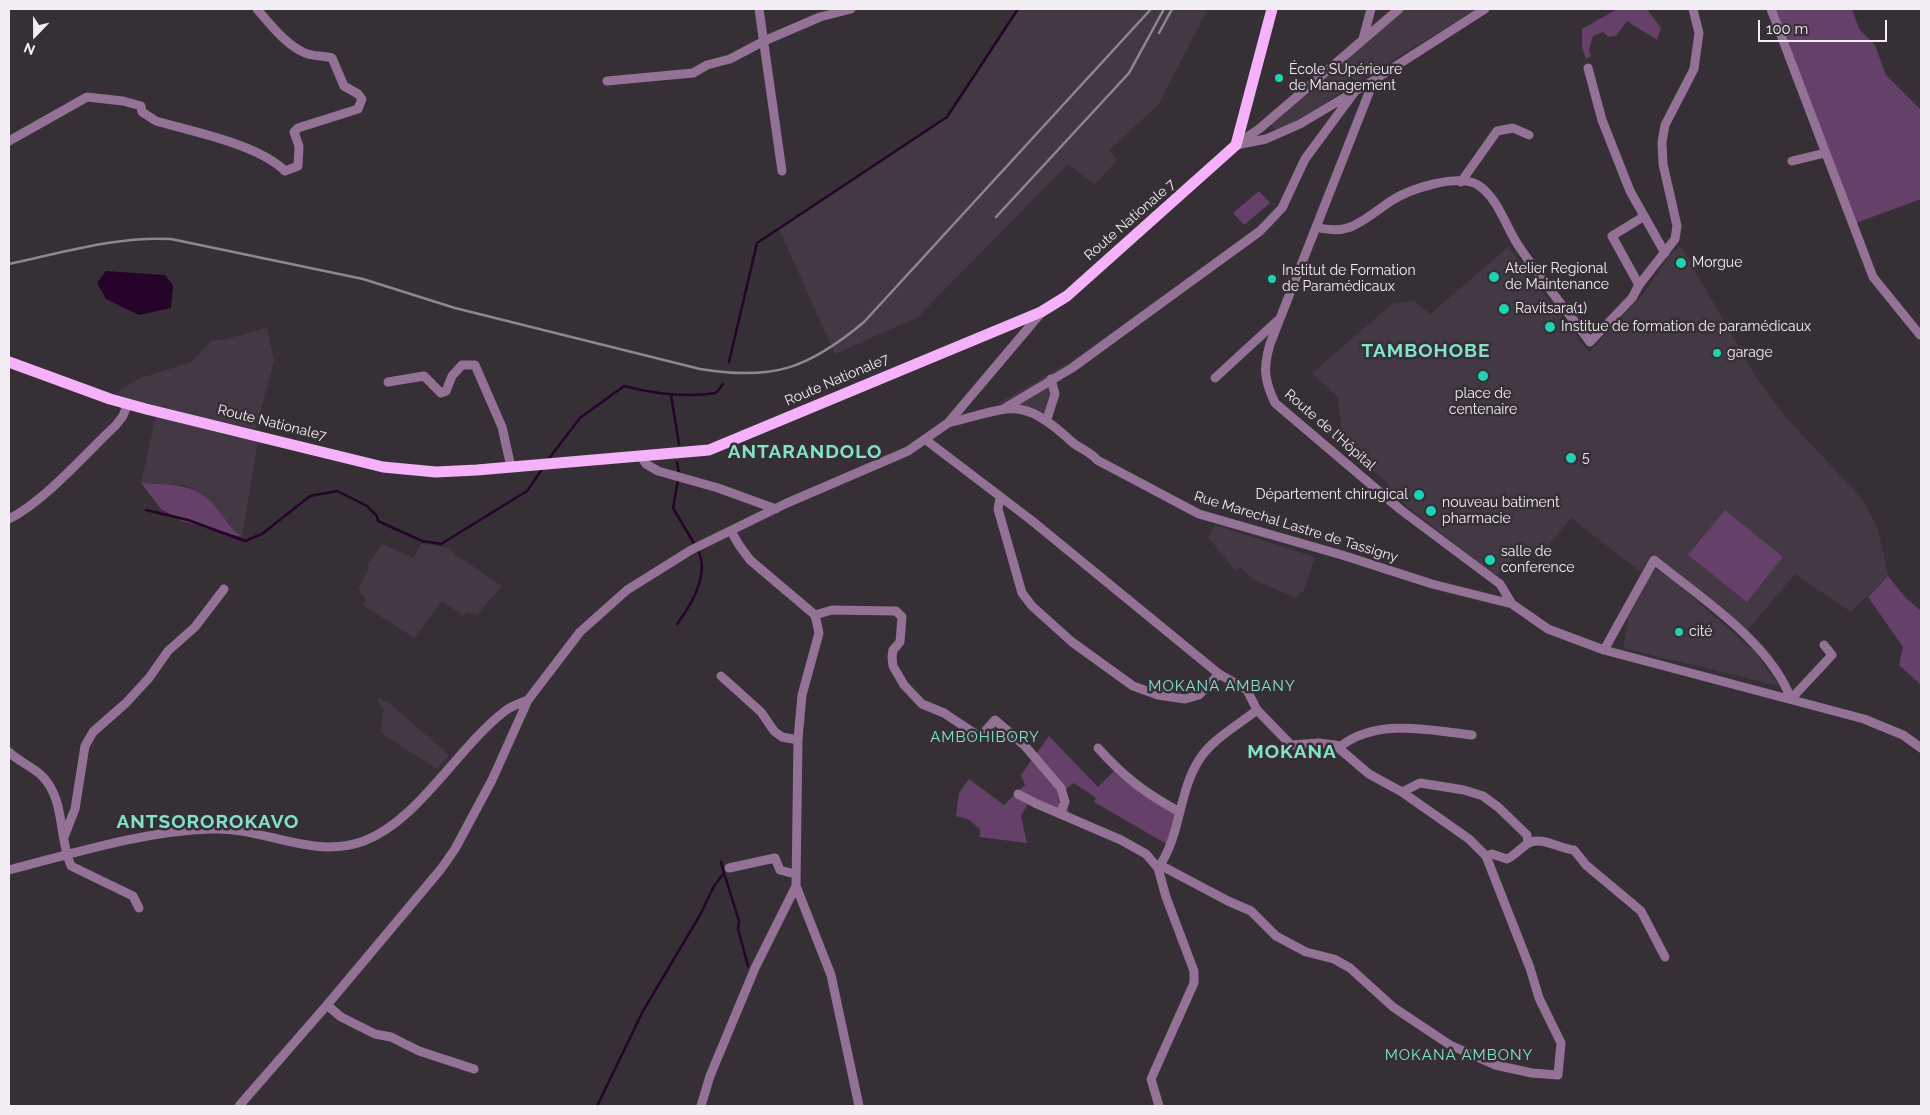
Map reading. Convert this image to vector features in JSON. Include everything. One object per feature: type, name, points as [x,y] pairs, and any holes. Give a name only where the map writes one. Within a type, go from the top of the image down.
[{"type":"main road","points":[[1236,145],[1272,9]]},
{"type":"main road","name":"Route Nationale 7","points":[[1041,312],[1067,296],[1236,145]]},
{"type":"main road","name":"Route Nationale7","points":[[9,362],[128,404],[383,467],[436,472],[709,450],[1041,312]]},
{"type":"street","points":[[9,141],[87,97],[100,97],[141,106],[142,112],[156,121],[255,151],[275,160],[286,171],[298,166],[298,146],[294,132],[298,128],[358,109],[362,99],[358,94],[344,86],[332,58],[305,53],[296,48],[272,27],[257,9]]},
{"type":"street","points":[[758,9],[782,171]]},
{"type":"street","points":[[607,80],[693,73],[707,64],[730,59],[764,41],[820,18],[851,9]]},
{"type":"street","points":[[1363,39],[1371,9]]},
{"type":"street","points":[[1236,145],[1259,129],[1399,9]]},
{"type":"street","points":[[1236,145],[1266,139],[1300,124],[1374,80],[1485,9]]},
{"type":"street","points":[[1316,227],[1340,231],[1370,216],[1392,200],[1424,186],[1461,182],[1476,184],[1492,198],[1517,244],[1590,342],[1632,298],[1639,285],[1674,239],[1677,226],[1663,164],[1662,142],[1665,125],[1694,69],[1699,33],[1693,9]]},
{"type":"street","points":[[1771,9],[1874,277],[1920,335]]},
{"type":"street","points":[[1588,68],[1602,120],[1643,217],[1665,253]]},
{"type":"street","name":"Route de l'Hôpital","points":[[1374,80],[1278,320],[1265,363],[1266,385],[1275,403],[1401,510],[1500,584],[1512,604]]},
{"type":"street","points":[[1005,408],[1072,368],[1260,231],[1282,208],[1305,159],[1356,90]]},
{"type":"street","points":[[1461,182],[1497,131],[1513,128],[1529,135]]},
{"type":"street","points":[[1792,161],[1826,153]]},
{"type":"street","points":[[1639,285],[1612,236],[1643,217]]},
{"type":"street","points":[[239,1106],[327,1005],[455,850],[492,780],[528,700],[580,632],[627,590],[701,544],[908,451],[926,440],[948,423],[1041,312]]},
{"type":"street","points":[[1215,378],[1278,320]]},
{"type":"street","points":[[388,382],[424,376],[441,393],[446,391],[452,376],[462,365],[475,365],[502,427],[511,467]]},
{"type":"street","points":[[1047,419],[1055,394],[1051,379]]},
{"type":"street","points":[[9,518],[28,507],[116,425],[128,404]]},
{"type":"street","name":"Rue Marechal Lastre de Tassigny","points":[[948,423],[1005,408],[1027,410],[1047,419],[1082,450],[1096,459],[1200,514],[1333,552],[1432,584],[1512,604]]},
{"type":"street","points":[[926,440],[1219,674],[1247,690],[1257,710],[1291,745],[1318,743],[1341,746],[1361,734],[1386,729],[1472,735]]},
{"type":"street","points":[[641,456],[646,464],[658,470],[718,488],[776,509]]},
{"type":"street","points":[[1000,498],[998,509],[1022,593],[1032,606],[1072,642],[1133,686],[1158,695],[1185,699],[1199,694],[1219,674]]},
{"type":"street","points":[[731,530],[750,560],[815,615],[819,634],[802,695],[798,737],[796,886],[831,975],[859,1106]]},
{"type":"street","points":[[1604,650],[1654,560],[1705,601],[1754,645],[1784,680],[1791,699]]},
{"type":"street","points":[[64,837],[75,809],[85,746],[93,732],[149,678],[168,651],[194,627],[224,590]]},
{"type":"street","points":[[1512,604],[1548,629],[1604,650],[1864,719],[1903,735],[1921,748]]},
{"type":"street","points":[[815,615],[832,610],[896,611],[902,617],[900,642],[893,650],[892,657],[893,666],[904,685],[922,704],[944,713],[980,736],[995,720],[1025,746],[1061,788],[1065,802],[1060,814]]},
{"type":"street","points":[[1791,699],[1832,655],[1824,645]]},
{"type":"street","points":[[721,676],[766,718],[774,731],[782,737],[798,737]]},
{"type":"street","points":[[9,870],[177,830],[241,831],[308,846],[338,847],[363,842],[379,834],[414,806],[468,745],[506,710],[528,700]]},
{"type":"street","points":[[1159,1106],[1151,1079],[1194,983],[1194,971],[1166,897],[1159,866],[1171,846],[1192,773],[1199,759],[1257,710]]},
{"type":"street","points":[[1018,794],[1121,840],[1146,854],[1159,866],[1251,911],[1276,936],[1306,952],[1334,959],[1350,968],[1393,1007],[1450,1045],[1495,1065],[1532,1073],[1558,1075],[1561,1043],[1538,998],[1530,968],[1486,856],[1469,839],[1402,792],[1369,774],[1335,745]]},
{"type":"street","points":[[1098,748],[1132,783],[1150,796],[1180,812]]},
{"type":"street","points":[[9,752],[41,775],[49,786],[57,802],[66,855],[71,866],[133,896],[139,908]]},
{"type":"street","points":[[1402,792],[1420,783],[1464,790],[1483,796],[1498,807],[1527,835],[1528,843]]},
{"type":"street","points":[[1486,856],[1492,854],[1507,859],[1518,853],[1528,843],[1541,840],[1559,848],[1574,850],[1586,865],[1641,911],[1665,957]]},
{"type":"street","points":[[729,868],[775,858],[780,870],[795,874]]},
{"type":"street","points":[[701,1106],[710,1076],[755,968],[796,886]]},
{"type":"street","points":[[327,1005],[341,1017],[375,1034],[391,1038],[419,1051],[474,1069]]},
{"type":"shaded area","points":[[1018,9],[1208,9],[1158,105],[1109,150],[1117,160],[1095,185],[1068,164],[918,317],[835,354],[778,227],[947,116]]},
{"type":"shaded area","points":[[1404,9],[1477,9],[1352,85],[1299,121],[1277,132],[1271,124]]},
{"type":"shaded area","points":[[1617,9],[1647,9],[1661,28],[1657,40],[1627,21],[1616,36],[1609,37],[1603,32],[1593,36],[1589,50],[1591,56],[1586,59],[1582,48],[1582,29]]},
{"type":"shaded area","points":[[1774,9],[1852,9],[1859,29],[1875,45],[1886,75],[1921,110],[1921,199],[1856,223]]},
{"type":"shaded area","points":[[1310,148],[1287,209],[1265,234],[1120,337],[1079,369],[1052,384],[1047,413],[1021,405],[1001,407],[999,403],[1072,361],[1259,227],[1279,206],[1300,158]]},
{"type":"shaded area","points":[[1259,191],[1270,203],[1244,225],[1233,213]]},
{"type":"shaded area","points":[[1681,246],[1756,377],[1783,414],[1863,500],[1878,529],[1888,576],[1851,612],[1795,574],[1747,631],[1652,554],[1641,572],[1571,518],[1540,556],[1526,544],[1496,576],[1385,489],[1388,483],[1343,446],[1338,397],[1312,373],[1393,303],[1413,301],[1430,314],[1508,247],[1589,352],[1644,293],[1672,252]]},
{"type":"shaded area","points":[[106,271],[165,275],[173,285],[171,308],[139,315],[106,299],[97,283]]},
{"type":"shaded area","points":[[267,328],[274,361],[256,429],[163,409],[115,394],[138,379],[191,362],[211,341]]},
{"type":"shaded area","points":[[156,415],[258,441],[242,537],[230,529],[219,510],[203,495],[185,485],[141,483]]},
{"type":"shaded area","points":[[141,483],[174,485],[194,490],[211,502],[232,528],[242,537],[182,521],[161,509]]},
{"type":"shaded area","points":[[1725,510],[1783,557],[1747,602],[1688,555]]},
{"type":"shaded area","points":[[1215,525],[1315,557],[1303,593],[1300,592],[1297,598],[1251,579],[1241,567],[1235,571],[1208,537]]},
{"type":"shaded area","points":[[382,544],[413,558],[421,544],[449,548],[457,558],[459,557],[502,586],[477,615],[467,612],[464,616],[442,601],[414,638],[363,605],[366,600],[358,589],[369,568],[368,564]]},
{"type":"shaded area","name":"cité","points":[[1654,568],[1673,580],[1755,652],[1779,686],[1623,648],[1629,616]]},
{"type":"shaded area","points":[[1888,576],[1905,597],[1921,611],[1921,685],[1899,665],[1903,647],[1868,597]]},
{"type":"shaded area","points":[[380,698],[384,702],[387,701],[449,755],[437,769],[381,733],[383,708],[377,700]]},
{"type":"shaded area","points":[[1049,736],[1098,787],[1115,770],[1179,813],[1170,846],[1094,802],[1096,798],[1074,783],[1063,791],[1070,817],[1030,800],[1021,816],[1027,843],[980,837],[980,829],[968,819],[956,816],[959,793],[969,779],[1004,805],[1025,785],[1021,775]]},
{"type":"waterway","points":[[729,362],[757,243],[947,117],[1018,9]]},
{"type":"waterway","points":[[547,461],[580,418],[624,386],[659,393],[693,395],[716,393],[723,384]]},
{"type":"waterway","points":[[671,395],[679,444]]},
{"type":"waterway","points":[[677,462],[679,473]]},
{"type":"waterway","points":[[146,510],[188,520],[245,541],[262,534],[310,496],[337,491],[367,506],[377,516],[378,521],[422,541],[441,544],[527,491],[543,468]]},
{"type":"waterway","points":[[678,480],[673,508],[695,545]]},
{"type":"waterway","points":[[677,624],[693,598],[701,579],[701,559],[698,550]]},
{"type":"waterway","points":[[597,1106],[643,1011],[700,915],[714,886],[724,873],[721,862]]},
{"type":"waterway","points":[[724,873],[739,921],[738,929],[748,966]]},
{"type":"railway","points":[[9,264],[110,243],[130,240],[171,239],[363,279],[455,308],[700,369],[748,373],[769,372],[788,368],[825,351],[864,322],[1151,9]]},
{"type":"railway","points":[[996,217],[1129,73],[1164,9]]},
{"type":"railway","points":[[1159,33],[1172,9]]},
{"type":"place","name":"École SUpérieure de Management","points":[[1279,78]]},
{"type":"place","name":"Morgue","points":[[1681,263]]},
{"type":"place","name":"Atelier Regional de Maintenance","points":[[1494,277]]},
{"type":"place","name":"Institut de Formation de Paramédicaux","points":[[1272,279]]},
{"type":"place","name":"Ravitsara(1)","points":[[1504,309]]},
{"type":"place","name":"Institue de formation de paramédicaux","points":[[1550,327]]},
{"type":"place","name":"garage","points":[[1717,353]]},
{"type":"place","name":"place de centenaire","points":[[1483,376]]},
{"type":"place","name":"5","points":[[1571,458]]},
{"type":"place","name":"Département chirugical","points":[[1419,495]]},
{"type":"place","name":"nouveau batiment pharmacie","points":[[1431,511]]},
{"type":"place","name":"salle de conference","points":[[1490,560]]},
{"type":"place","name":"cité","points":[[1679,632]]},
{"type":"district","name":"TAMBOHOBE","points":[[1426,351]]},
{"type":"district","name":"ANTARANDOLO","points":[[805,452]]},
{"type":"district","name":"MOKANA AMBANY","points":[[1222,686]]},
{"type":"district","name":"AMBOHIBORY","points":[[985,737]]},
{"type":"district","name":"MOKANA","points":[[1292,752]]},
{"type":"district","name":"ANTSOROROKAVO","points":[[208,822]]},
{"type":"district","name":"MOKANA AMBONY","points":[[1459,1055]]}]
